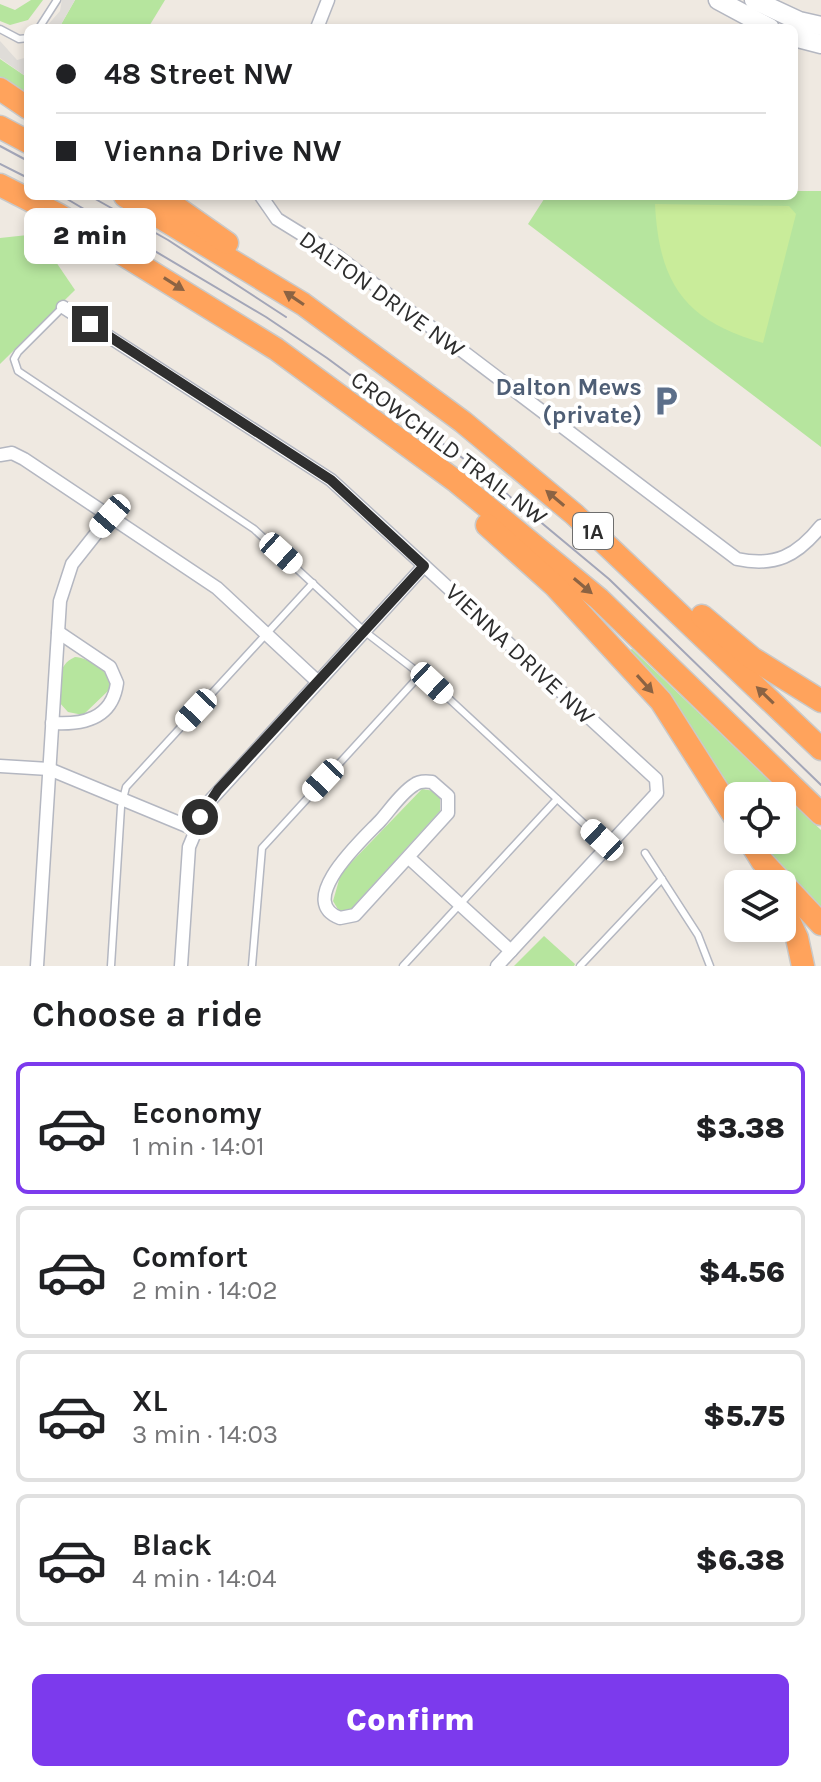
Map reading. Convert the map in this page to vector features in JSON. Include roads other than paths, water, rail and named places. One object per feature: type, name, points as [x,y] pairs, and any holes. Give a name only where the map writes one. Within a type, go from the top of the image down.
[{"type":"highway","points":[[0,89],[24,105]]},
{"type":"highway","points":[[0,127],[24,140]]},
{"type":"highway","name":"CROWCHILD TRAIL NW","points":[[0,185],[24,199]]},
{"type":"highway","name":"CROWCHILD TRAIL NW","points":[[26,200],[173,283],[276,349],[457,482],[599,599],[821,814]]},
{"type":"highway","name":"CROWCHILD TRAIL NW","points":[[132,200],[303,304],[463,422],[574,514],[821,749]]},
{"type":"highway","points":[[166,200],[222,237],[241,264]]},
{"type":"highway","points":[[390,434],[405,455],[555,586],[602,635],[661,701],[724,800]]},
{"type":"highway","points":[[651,585],[673,591],[752,658],[821,701]]},
{"type":"highway","points":[[758,854],[766,870]]},
{"type":"highway","points":[[762,861],[821,924]]},
{"type":"highway","points":[[796,936],[803,966]]},
{"type":"street","points":[[319,24],[328,0]]},
{"type":"street","points":[[718,0],[763,24]]},
{"type":"street","points":[[754,0],[799,21],[821,26]]},
{"type":"street","points":[[798,38],[821,44]]},
{"type":"street","name":"DALTON DRIVE NW","points":[[264,200],[277,219],[337,256],[737,559],[755,563],[788,557],[803,549],[821,526]]},
{"type":"street","name":"VIENNA DRIVE NW","points":[[63,307],[331,480],[656,779],[659,785],[657,793],[608,846]]},
{"type":"street","points":[[0,455],[18,455],[217,588],[318,682]]},
{"type":"street","points":[[37,966],[60,601],[72,564],[110,516]]},
{"type":"street","points":[[181,966],[189,847],[194,829],[218,790],[424,566]]},
{"type":"street","points":[[52,723],[81,724],[91,720],[113,697],[117,688],[116,676],[110,667],[58,632]]},
{"type":"street","points":[[0,766],[49,769],[194,829]]},
{"type":"street","points":[[432,782],[445,791],[449,802],[448,813],[408,857],[355,915],[340,918],[329,911],[325,902],[328,885],[339,865],[412,786],[432,782]]},
{"type":"street","points":[[497,966],[608,846]]},
{"type":"street","points":[[408,857],[511,951]]},
{"type":"lane","points":[[42,24],[57,0]]},
{"type":"lane","points":[[0,29],[24,38]]},
{"type":"lane","points":[[63,307],[18,352],[14,359],[18,371],[254,529],[364,631],[421,674],[608,846]]},
{"type":"lane","points":[[111,966],[122,798],[131,780],[313,583]]},
{"type":"lane","points":[[252,966],[262,848],[421,674]]},
{"type":"lane","points":[[403,966],[557,799]]},
{"type":"lane","points":[[645,853],[698,935],[710,966]]},
{"type":"lane","points":[[580,966],[662,879]]},
{"type":"tram line","points":[[0,146],[24,159]]},
{"type":"tram line","points":[[0,164],[24,176]]},
{"type":"tram line","points":[[69,200],[266,317],[472,465],[609,579],[821,785]]},
{"type":"tram line","points":[[97,200],[168,240],[286,317]]},
{"type":"place","name":"Dalton Mews (private)","points":[[666,401]]}]
